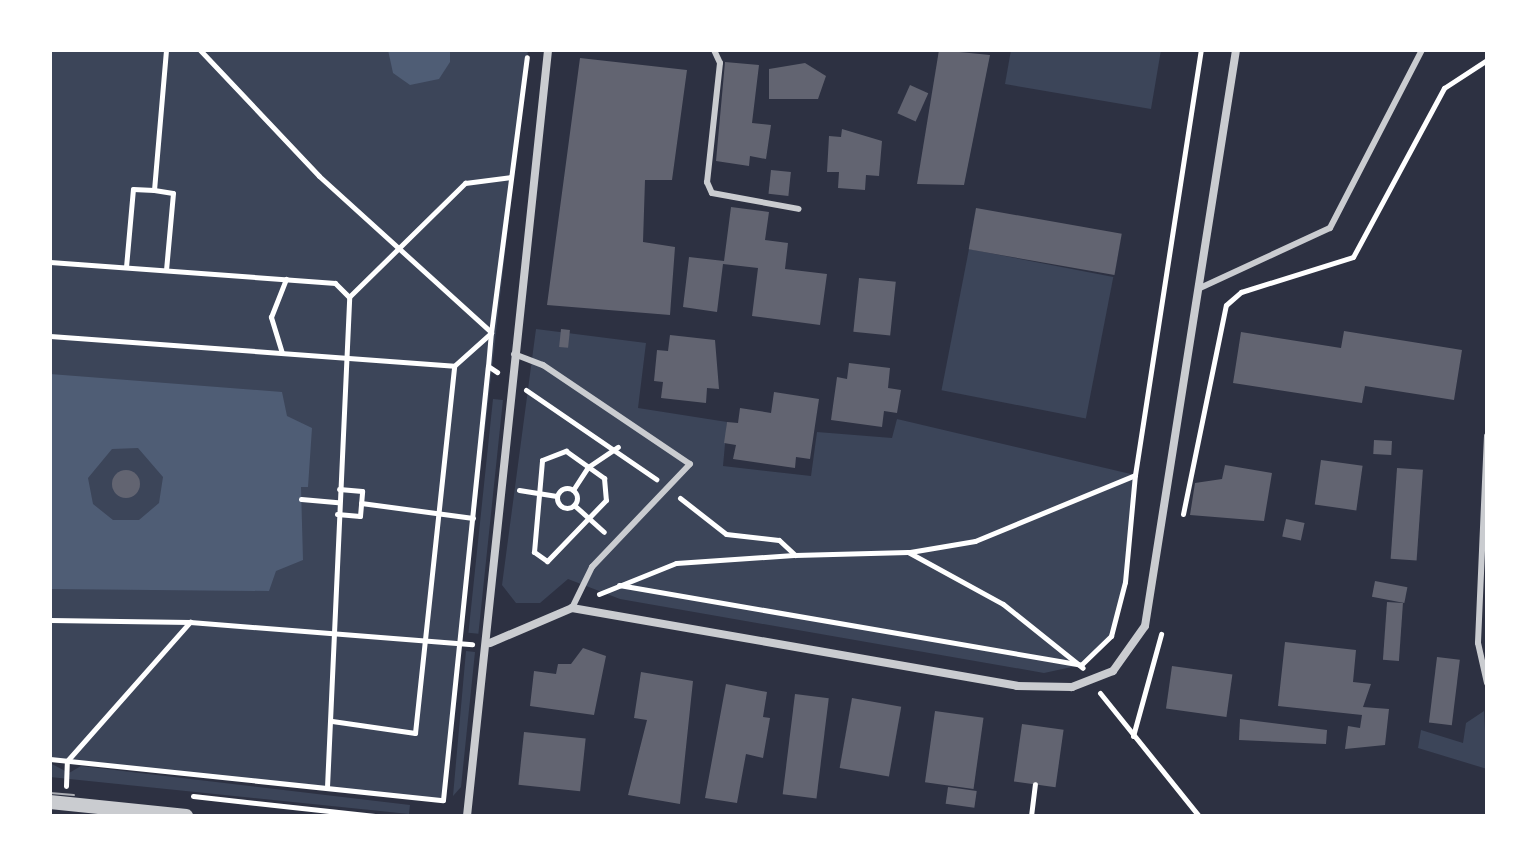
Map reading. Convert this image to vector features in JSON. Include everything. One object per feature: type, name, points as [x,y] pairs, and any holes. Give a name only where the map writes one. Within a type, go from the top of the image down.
[{"type":"street","points":[[467,816],[490,643],[513,353],[548,50]]},
{"type":"street","points":[[490,643],[572,608],[1017,686],[1091,681],[1113,671],[1145,626],[1236,50]]},
{"type":"street","points":[[57,803],[186,816]]},
{"type":"lane","points":[[714,50],[720,63],[707,182],[712,193],[799,209]]},
{"type":"lane","points":[[1200,288],[1330,228],[1422,50]]},
{"type":"lane","points":[[513,353],[543,365],[690,464],[669,490],[592,567],[572,608]]},
{"type":"lane","points":[[1487,436],[1478,643],[1487,683]]},
{"type":"path","points":[[154,190],[166,50]]},
{"type":"path","points":[[200,50],[396,246],[491,332]]},
{"type":"path","points":[[50,759],[443,800],[491,332],[528,50]]},
{"type":"path","points":[[1081,665],[1111,636],[1125,582],[1135,475],[1201,50]]},
{"type":"path","points":[[1182,520],[1226,305],[1241,292],[1353,257],[1444,88],[1487,60]]},
{"type":"path","points":[[327,787],[332,721],[328,632],[349,297],[396,246],[465,183],[511,177]]},
{"type":"path","points":[[126,267],[133,189],[154,190],[173,193],[166,270]]},
{"type":"path","points":[[50,262],[335,283],[349,297]]},
{"type":"path","points":[[282,353],[271,317],[286,279]]},
{"type":"path","points":[[332,721],[415,733],[454,366],[491,332]]},
{"type":"path","points":[[50,336],[454,366]]},
{"type":"path","points":[[488,366],[618,447],[726,534],[779,540],[795,555]]},
{"type":"path","points":[[502,487],[557,496],[573,490],[588,467],[618,447]]},
{"type":"path","points":[[566,451],[604,478],[606,500],[547,561],[534,552],[538,493],[542,460],[566,451]]},
{"type":"path","points":[[572,608],[619,585],[676,563],[908,552],[975,541],[1135,475]]},
{"type":"path","points":[[337,514],[360,516],[362,491],[339,489]]},
{"type":"path","points":[[573,490],[574,505],[616,544]]},
{"type":"path","points":[[557,496],[563,507],[574,505]]},
{"type":"path","points":[[304,499],[338,502]]},
{"type":"path","points":[[361,503],[473,518]]},
{"type":"path","points":[[908,552],[1003,604],[1081,665],[1132,737],[1199,816]]},
{"type":"path","points":[[619,585],[1081,665]]},
{"type":"path","points":[[50,620],[190,622],[460,645],[490,643]]},
{"type":"path","points":[[57,803],[66,783],[67,761],[190,622]]},
{"type":"path","points":[[1132,737],[1162,630]]},
{"type":"path","points":[[50,781],[74,784]]},
{"type":"path","points":[[1031,816],[1035,784]]},
{"type":"path","points":[[175,794],[375,816]]},
{"type":"shaded area","points":[[50,50],[528,50],[443,800],[50,759]]},
{"type":"shaded area","points":[[388,50],[450,50],[450,62],[439,79],[410,85],[393,73]]},
{"type":"shaded area","points":[[1011,50],[1161,50],[1151,109],[1005,84]]},
{"type":"shaded area","points":[[969,249],[1113,277],[1086,418],[942,390]]},
{"type":"shaded area","points":[[536,329],[646,343],[638,408],[727,422],[723,466],[811,476],[817,432],[892,438],[897,419],[1135,475],[1125,582],[1111,636],[1081,665],[1044,673],[620,599],[568,579],[540,603],[516,603],[502,585]]},
{"type":"shaded area","points":[[50,374],[282,392],[287,416],[312,428],[308,487],[301,487],[303,560],[276,571],[269,591],[50,589]],"holes":[[[138,448],[163,477],[159,503],[139,520],[113,520],[93,504],[88,478],[112,449]]]},
{"type":"shaded area","points":[[493,399],[503,400],[478,634],[468,633]]},
{"type":"shaded area","points":[[466,651],[475,652],[461,787],[453,796]]},
{"type":"shaded area","points":[[1484,711],[1487,769],[1418,748],[1421,730],[1463,743],[1466,723]]},
{"type":"shaded area","points":[[50,763],[69,773],[81,766],[410,805],[409,814],[50,777]]},
{"type":"building","points":[[939,50],[990,55],[964,185],[917,184]]},
{"type":"building","points":[[580,58],[687,70],[672,180],[645,180],[643,242],[675,247],[670,315],[547,305]]},
{"type":"building","points":[[725,62],[759,65],[752,123],[771,125],[766,159],[750,156],[749,166],[716,161]]},
{"type":"building","points":[[805,63],[826,76],[818,99],[769,99],[769,69]]},
{"type":"building","points":[[910,85],[928,93],[916,121],[897,113]]},
{"type":"building","points":[[842,129],[882,141],[879,176],[866,175],[865,190],[838,188],[839,172],[827,172],[829,136],[841,137]]},
{"type":"building","points":[[771,170],[791,172],[788,196],[768,194]]},
{"type":"building","points":[[731,207],[769,212],[765,240],[788,243],[785,269],[827,274],[820,325],[752,316],[758,268],[723,264],[717,312],[683,307],[689,257],[724,261]]},
{"type":"building","points":[[976,208],[1122,234],[1114,275],[969,249]]},
{"type":"building","points":[[859,278],[896,282],[890,336],[853,332]]},
{"type":"building","points":[[561,329],[570,330],[568,348],[559,347]]},
{"type":"building","points":[[1344,331],[1462,350],[1454,400],[1365,386],[1362,403],[1233,383],[1241,332],[1341,348]]},
{"type":"building","points":[[670,335],[715,340],[719,389],[707,388],[706,403],[661,398],[663,382],[654,381],[657,350],[668,351]]},
{"type":"building","points":[[849,363],[890,368],[888,388],[901,390],[897,413],[884,411],[882,427],[831,420],[837,377],[847,379]]},
{"type":"building","points":[[774,392],[819,399],[810,459],[796,457],[795,468],[733,459],[736,445],[724,443],[727,422],[738,423],[740,408],[771,413]]},
{"type":"building","points":[[1374,440],[1392,441],[1391,455],[1373,454]]},
{"type":"building","points":[[1321,460],[1363,466],[1356,510],[1315,505]]},
{"type":"building","points":[[1225,465],[1272,473],[1264,521],[1190,515],[1195,483],[1222,479]]},
{"type":"building","points":[[1397,468],[1423,470],[1417,561],[1391,559]]},
{"type":"building","points":[[126,470],[136,474],[140,484],[136,494],[126,498],[116,494],[112,484],[116,474]]},
{"type":"building","points":[[1286,519],[1305,523],[1301,541],[1282,537]]},
{"type":"building","points":[[1375,581],[1407,587],[1404,603],[1372,597]]},
{"type":"building","points":[[1387,602],[1403,603],[1399,661],[1383,660]]},
{"type":"building","points":[[1285,642],[1356,650],[1353,682],[1371,684],[1363,707],[1389,709],[1385,745],[1345,749],[1348,726],[1360,728],[1362,715],[1278,706]]},
{"type":"building","points":[[583,648],[606,656],[594,715],[530,706],[534,671],[556,674],[558,664],[571,664]]},
{"type":"building","points":[[1437,657],[1460,660],[1452,725],[1429,723]]},
{"type":"building","points":[[1172,666],[1232,674],[1226,717],[1166,709]]},
{"type":"building","points":[[641,672],[693,681],[680,804],[628,795],[647,720],[634,718]]},
{"type":"building","points":[[726,684],[767,692],[763,717],[770,718],[763,758],[746,754],[737,803],[705,798]]},
{"type":"building","points":[[795,694],[829,698],[816,798],[783,794]]},
{"type":"building","points":[[852,698],[901,707],[889,777],[840,768]]},
{"type":"building","points":[[935,711],[984,718],[974,789],[925,782]]},
{"type":"building","points":[[1240,719],[1327,730],[1326,744],[1239,740]]},
{"type":"building","points":[[1022,724],[1064,730],[1056,787],[1014,781]]},
{"type":"building","points":[[524,732],[586,738],[580,791],[518,785]]},
{"type":"building","points":[[948,787],[977,791],[974,808],[946,804]]},
{"type":"tram line","points":[[50,793],[74,795]]}]
